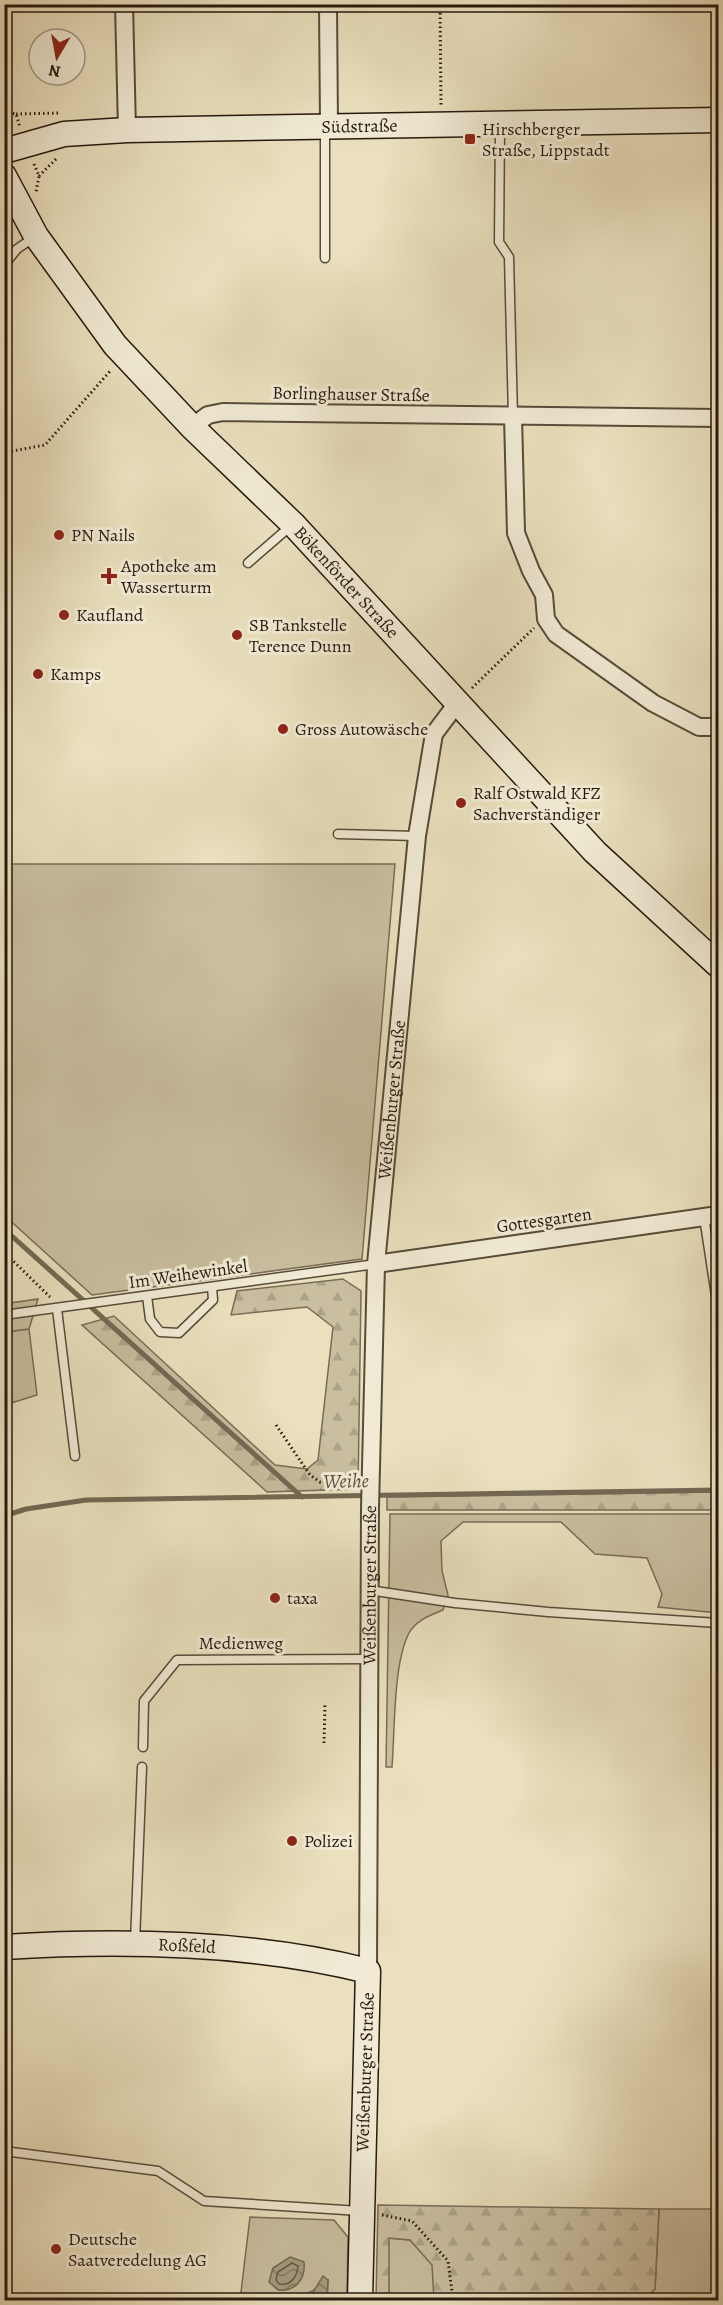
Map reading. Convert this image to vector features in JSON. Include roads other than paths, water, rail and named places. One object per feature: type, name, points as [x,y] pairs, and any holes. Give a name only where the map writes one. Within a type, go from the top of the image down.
[{"type":"street","points":[[124,4],[127,130]]},
{"type":"street","points":[[327,126],[328,4]]},
{"type":"street","name":"Südstraße","points":[[4,151],[64,134],[127,130],[718,120]]},
{"type":"street","name":"Bökenförder Straße","points":[[4,176],[36,236],[92,316],[124,355],[192,428],[293,524],[595,852],[716,960]]},
{"type":"street","name":"Borlinghauser Straße","points":[[192,428],[208,415],[223,412],[718,418]]},
{"type":"street","points":[[513,417],[516,533],[531,571],[544,595],[546,619],[556,634],[653,703],[699,727],[718,727]]},
{"type":"street","name":"Weißenburger Straße","points":[[360,2301],[360,2211],[368,1971],[370,1480],[376,1264],[417,836],[434,734],[458,702]]},
{"type":"street","name":"Gottesgarten","points":[[376,1264],[711,1216]]},
{"type":"street","name":"Roßfeld","points":[[4,1947],[135,1945],[203,1947],[324,1960],[368,1971]]},
{"type":"lane","points":[[500,123],[500,242],[509,257],[513,417]]},
{"type":"lane","points":[[325,258],[327,126]]},
{"type":"lane","points":[[4,265],[17,249],[36,236]]},
{"type":"lane","points":[[248,563],[293,524]]},
{"type":"lane","points":[[338,834],[417,836]]},
{"type":"lane","points":[[711,1216],[718,1309]]},
{"type":"lane","name":"Im Weihewinkel","points":[[4,1315],[376,1264]]},
{"type":"lane","points":[[147,1296],[150,1319],[160,1332],[179,1333],[213,1300],[212,1287]]},
{"type":"lane","points":[[57,1309],[75,1456]]},
{"type":"lane","points":[[369,1590],[455,1603],[548,1612],[718,1623]]},
{"type":"lane","name":"Medienweg","points":[[142,1748],[144,1701],[177,1660],[368,1659]]},
{"type":"lane","points":[[135,1945],[142,1767]]},
{"type":"lane","points":[[4,2151],[158,2171],[204,2201],[360,2211]]},
{"type":"water","points":[[290,2257],[304,2262],[303,2274],[294,2287],[278,2290],[269,2282],[273,2268]]},
{"type":"water","points":[[323,2276],[328,2280],[327,2300],[297,2300],[312,2294]]},
{"type":"waterway","name":"Weihe","points":[[4,1229],[302,1497]]},
{"type":"waterway","name":"Weihe","points":[[4,1516],[26,1509],[86,1500],[718,1490]]},
{"type":"place","name":"Hirschberger Straße, Lippstadt","points":[[470,139]]},
{"type":"place","name":"PN Nails","points":[[59,535]]},
{"type":"place","name":"Apotheke am Wasserturm","points":[[109,576]]},
{"type":"place","name":"Kaufland","points":[[64,615]]},
{"type":"place","name":"SB Tankstelle Terence Dunn","points":[[237,635]]},
{"type":"place","name":"Kamps","points":[[38,674]]},
{"type":"place","name":"Gross Autowäsche","points":[[283,729]]},
{"type":"place","name":"Ralf Ostwald KFZ Sachverständiger","points":[[461,803]]},
{"type":"place","name":"taxa","points":[[275,1598]]},
{"type":"place","name":"Polizei","points":[[292,1841]]},
{"type":"place","name":"Deutsche Saatveredelung AG","points":[[56,2249]]}]
